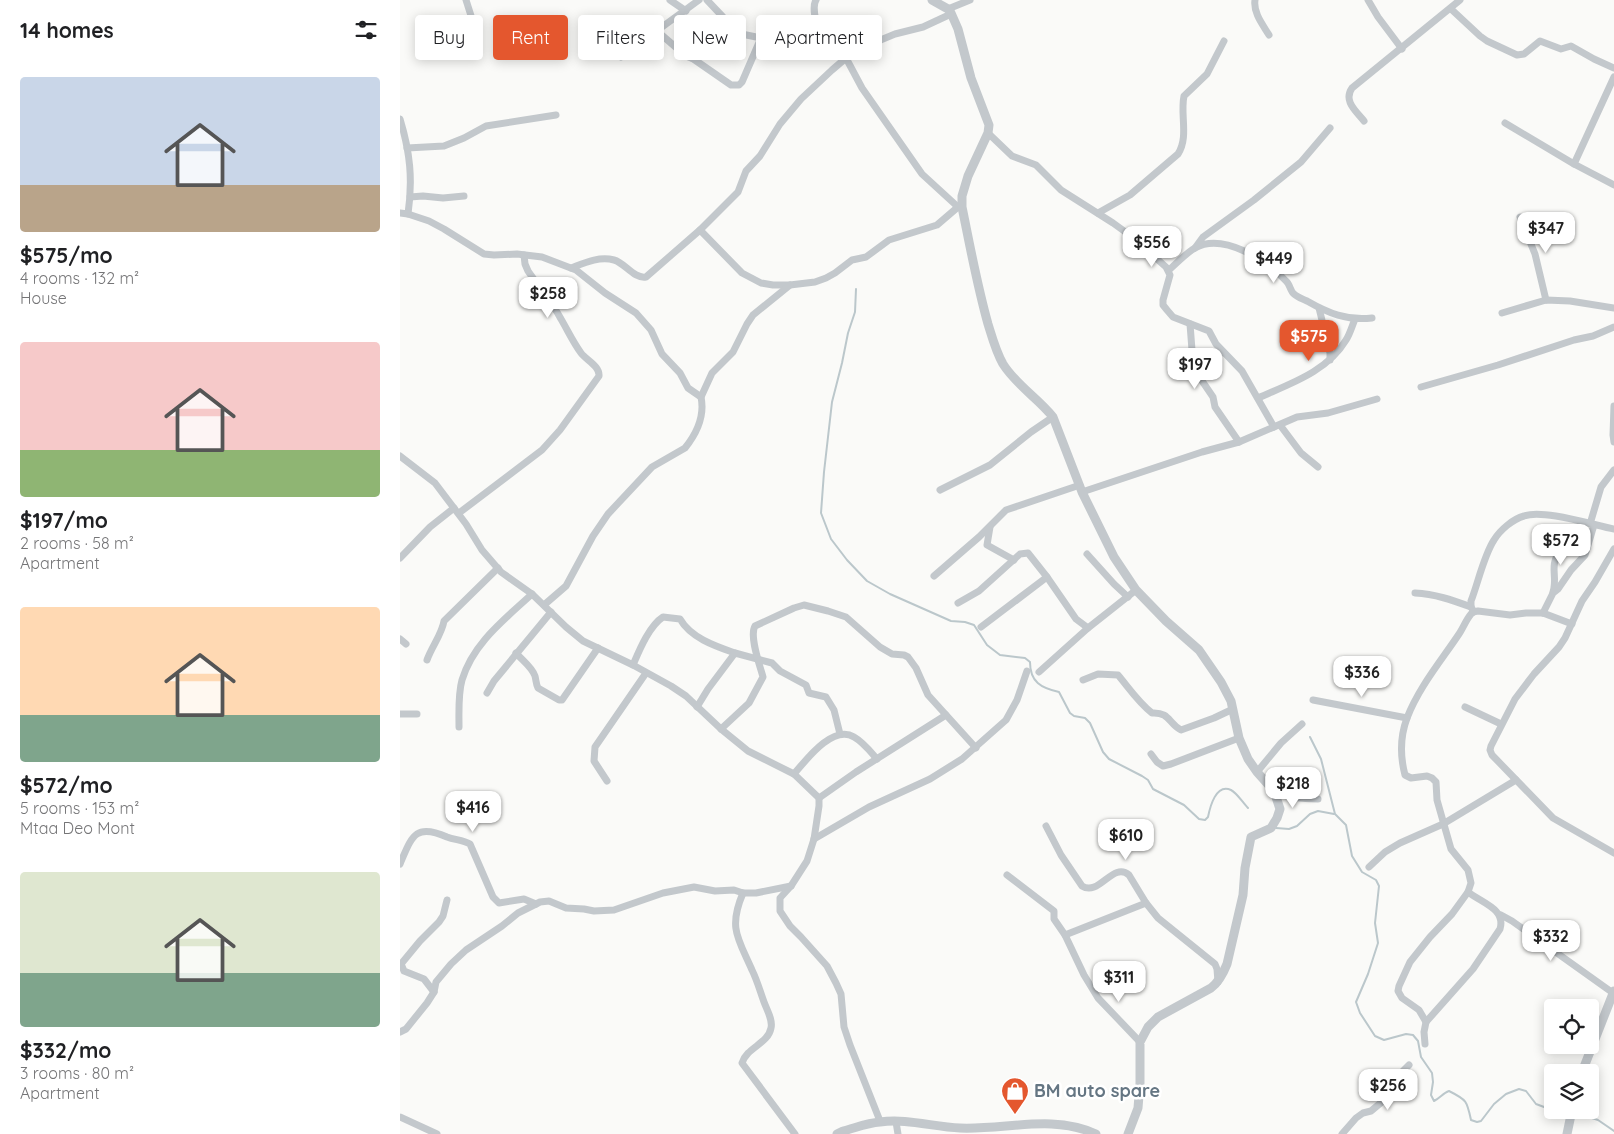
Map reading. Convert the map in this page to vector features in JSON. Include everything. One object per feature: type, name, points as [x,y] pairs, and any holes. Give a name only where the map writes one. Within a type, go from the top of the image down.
[{"type":"street","points":[[466,0],[471,15]]},
{"type":"street","points":[[670,0],[686,11]]},
{"type":"street","points":[[664,25],[699,0]]},
{"type":"street","points":[[707,0],[721,15]]},
{"type":"street","points":[[815,15],[814,4],[816,0]]},
{"type":"street","points":[[932,0],[950,12],[958,29],[971,78],[989,125],[988,133],[968,176],[960,207],[984,308],[1002,363],[1014,379],[1045,407],[1053,417],[1081,488],[1114,557],[1136,590],[1166,621],[1199,650],[1221,682],[1231,701],[1239,738],[1248,759],[1257,772],[1274,790],[1283,795],[1297,799],[1318,799]]},
{"type":"street","points":[[882,40],[895,34],[923,28],[970,0]]},
{"type":"street","points":[[1255,0],[1254,5],[1259,19],[1269,35]]},
{"type":"street","points":[[1368,0],[1402,49]]},
{"type":"street","points":[[1364,121],[1349,102],[1348,96],[1350,92],[1367,75],[1402,49],[1460,0]]},
{"type":"street","points":[[1451,8],[1487,41],[1517,55],[1524,54],[1542,41],[1562,49],[1571,46],[1594,60],[1614,68]]},
{"type":"street","points":[[664,37],[674,46]]},
{"type":"street","points":[[1098,213],[1130,195],[1178,154],[1182,147],[1183,138],[1184,96],[1207,74],[1224,41]]},
{"type":"street","points":[[695,60],[731,85],[739,85],[756,50]]},
{"type":"street","points":[[570,268],[597,259],[614,260],[643,278],[649,275],[700,230],[738,192],[746,171],[760,156],[780,124],[815,85],[844,60]]},
{"type":"street","points":[[847,60],[862,88],[922,174],[960,207]]},
{"type":"street","points":[[1574,164],[1614,77]]},
{"type":"street","points":[[407,148],[444,146],[486,126],[556,115]]},
{"type":"street","points":[[400,118],[411,178],[410,198],[404,214],[444,229],[484,254],[542,257],[584,275],[605,293],[636,313],[651,330],[662,354],[680,373],[688,388],[701,397]]},
{"type":"street","points":[[1505,123],[1574,164],[1614,185]]},
{"type":"street","points":[[1169,270],[1195,248],[1203,237],[1254,200],[1301,162],[1330,128]]},
{"type":"street","points":[[988,133],[1012,156],[1036,165],[1061,190],[1131,236],[1169,270],[1170,275],[1163,300],[1164,305],[1173,317],[1209,331],[1216,344],[1242,371],[1277,426],[1318,467]]},
{"type":"street","points":[[410,198],[423,196],[443,198],[464,196]]},
{"type":"street","points":[[700,230],[742,273],[761,283],[790,285],[815,282],[826,278],[852,260],[866,257],[889,240],[937,225],[960,207]]},
{"type":"street","points":[[1520,217],[1535,254],[1546,300]]},
{"type":"street","points":[[1195,248],[1210,244],[1230,245],[1241,249],[1270,266],[1288,282],[1293,294],[1319,308],[1334,315],[1372,318]]},
{"type":"street","points":[[400,558],[430,527],[456,511],[542,450],[560,430],[599,376],[600,372],[585,359],[571,339],[561,319],[528,271],[524,255]]},
{"type":"street","points":[[544,604],[566,586],[593,536],[608,514],[652,467],[685,448],[702,416],[701,397],[712,373],[733,352],[753,315],[790,285]]},
{"type":"street","points":[[1502,313],[1546,300],[1570,301],[1614,308]]},
{"type":"street","points":[[1319,308],[1330,360]]},
{"type":"street","points":[[1258,398],[1315,371],[1330,360],[1346,340],[1355,318]]},
{"type":"street","points":[[1190,324],[1193,363],[1196,372],[1213,397],[1215,407],[1240,442]]},
{"type":"street","points":[[1421,387],[1498,365],[1574,340],[1593,336],[1614,327]]},
{"type":"street","points":[[934,576],[1006,510],[1013,507],[1240,442],[1298,417],[1377,400]]},
{"type":"street","points":[[1614,406],[1614,442]]},
{"type":"street","points":[[940,490],[990,465],[1053,417]]},
{"type":"street","points":[[400,456],[435,483],[482,550],[501,572],[544,604],[583,641],[634,665],[671,686],[686,696],[721,730],[748,751],[794,774],[819,798],[820,806],[814,840],[807,861],[791,886],[780,898],[780,910],[790,926],[827,966],[836,983],[841,994],[844,1027],[880,1121]]},
{"type":"street","points":[[1553,594],[1585,555],[1589,524],[1601,487],[1614,470]]},
{"type":"street","points":[[1426,1022],[1419,1010],[1402,998],[1398,991],[1399,986],[1410,962],[1452,914],[1468,892],[1472,883],[1468,870],[1451,849],[1437,800],[1436,782],[1427,776],[1411,778],[1405,774],[1401,760],[1402,737],[1407,718],[1429,676],[1472,609],[1471,601],[1494,539],[1523,516],[1543,515],[1614,529]]},
{"type":"street","points":[[1542,613],[1556,585],[1554,563],[1556,558],[1566,541],[1589,524]]},
{"type":"street","points":[[991,525],[987,545],[1014,560]]},
{"type":"street","points":[[1614,549],[1582,601],[1566,638],[1515,699],[1501,724],[1490,750],[1553,818],[1614,853]]},
{"type":"street","points":[[958,603],[979,591],[1020,554],[1028,553],[1076,619],[1088,628]]},
{"type":"street","points":[[1087,554],[1128,597]]},
{"type":"street","points":[[427,660],[442,630],[444,621],[498,568]]},
{"type":"street","points":[[981,627],[1047,577]]},
{"type":"street","points":[[1039,672],[1088,628],[1136,590]]},
{"type":"street","points":[[1415,593],[1447,598],[1478,611],[1510,615],[1542,613],[1572,624]]},
{"type":"street","points":[[459,727],[461,682],[469,661],[477,647],[491,632],[532,594]]},
{"type":"street","points":[[721,730],[749,703],[763,678],[753,633],[756,626],[804,605],[828,610],[846,617],[868,637],[892,654],[904,654],[908,657],[916,668],[928,695],[976,748]]},
{"type":"street","points":[[487,693],[516,653],[551,612]]},
{"type":"street","points":[[634,665],[646,638],[657,622],[663,617],[680,619],[685,627],[706,642],[735,653],[772,663],[780,671],[806,685],[809,694],[826,697],[834,710],[840,734]]},
{"type":"street","points":[[516,653],[532,671],[538,688],[562,700],[598,648]]},
{"type":"street","points":[[697,707],[735,653]]},
{"type":"street","points":[[814,840],[869,808],[946,770],[976,748],[1006,720],[1027,671]]},
{"type":"street","points":[[607,781],[594,760],[594,747],[646,673]]},
{"type":"street","points":[[1083,680],[1098,674],[1118,675],[1129,691],[1147,709],[1152,713],[1168,716],[1177,728],[1181,730],[1233,709]]},
{"type":"street","points":[[1313,700],[1407,718]]},
{"type":"street","points":[[1465,707],[1501,724]]},
{"type":"street","points":[[400,714],[417,714]]},
{"type":"street","points":[[819,798],[946,715]]},
{"type":"street","points":[[1257,772],[1281,743],[1302,724]]},
{"type":"street","points":[[794,774],[822,745],[840,734],[852,736],[863,744],[877,759]]},
{"type":"street","points":[[1151,754],[1163,766],[1239,738]]},
{"type":"street","points":[[1369,868],[1385,852],[1400,843],[1443,824],[1516,780]]},
{"type":"street","points":[[1128,1134],[1140,1096],[1140,1042],[1152,1021],[1200,995],[1218,982],[1227,964],[1243,895],[1245,868],[1251,837],[1271,828],[1280,809],[1274,790]]},
{"type":"street","points":[[1046,826],[1061,855],[1082,886],[1086,889],[1092,888],[1111,875],[1126,872],[1158,918],[1215,964],[1218,982]]},
{"type":"street","points":[[400,864],[412,839],[420,832],[429,830],[470,844],[493,897],[499,903],[524,899],[536,904]]},
{"type":"street","points":[[1007,875],[1054,911],[1054,919],[1098,998],[1140,1042]]},
{"type":"street","points":[[400,1032],[406,1029],[428,1003],[434,992],[436,982],[451,964],[466,950],[518,913],[536,904],[549,901],[566,908],[584,909],[594,912],[614,910],[663,892],[694,886],[715,891],[734,890],[743,893],[766,892],[791,886]]},
{"type":"street","points":[[1468,892],[1614,992],[1585,1064]]},
{"type":"street","points":[[743,893],[736,912],[735,933],[753,971],[771,1020],[771,1029],[766,1038],[750,1049],[742,1063],[794,1134]]},
{"type":"street","points":[[434,992],[424,979],[404,971],[401,964],[439,922],[443,916],[447,900]]},
{"type":"street","points":[[1064,935],[1146,903]]},
{"type":"street","points":[[1425,1044],[1424,1032],[1426,1022],[1473,969],[1496,938],[1502,922],[1500,915]]},
{"type":"street","points":[[1342,1134],[1356,1118],[1363,1113],[1371,1111],[1383,1101],[1387,1095],[1388,1086],[1409,1065]]},
{"type":"street","points":[[400,1117],[437,1134]]},
{"type":"street","points":[[1567,1134],[1570,1119]]},
{"type":"street","points":[[837,1134],[880,1121],[960,1128],[1048,1123],[1073,1126],[1096,1134]]},
{"type":"street","points":[[896,1122],[898,1134]]},
{"type":"waterway","points":[[856,289],[855,312],[848,333],[832,402],[824,472],[821,513],[831,539],[847,560],[867,581],[890,594],[951,621],[974,625],[987,645],[1000,655],[1025,658],[1030,662],[1034,679],[1042,686],[1059,692],[1070,713],[1074,716],[1085,718],[1090,723],[1103,752],[1109,759],[1142,776],[1148,780],[1153,789],[1184,805],[1199,819],[1205,820],[1208,817],[1215,797],[1221,790],[1233,791],[1248,808]]},
{"type":"waterway","points":[[1310,737],[1321,759],[1335,814],[1346,825],[1352,856],[1362,872],[1376,880],[1379,886],[1375,923],[1378,943],[1356,1002],[1360,1013],[1375,1036],[1384,1040],[1406,1034],[1413,1035],[1418,1041],[1421,1057],[1432,1073],[1431,1095],[1434,1101],[1449,1091],[1455,1094],[1465,1102],[1471,1120],[1481,1121],[1494,1104],[1506,1094],[1519,1089],[1526,1091],[1536,1104],[1544,1107]]},
{"type":"waterway","points":[[1276,828],[1289,829],[1297,826],[1310,814],[1318,811],[1334,814]]},
{"type":"waterway","points":[[1595,1119],[1614,1131]]},
{"type":"place","name":"BM auto spare","points":[[1015,1115]]}]
